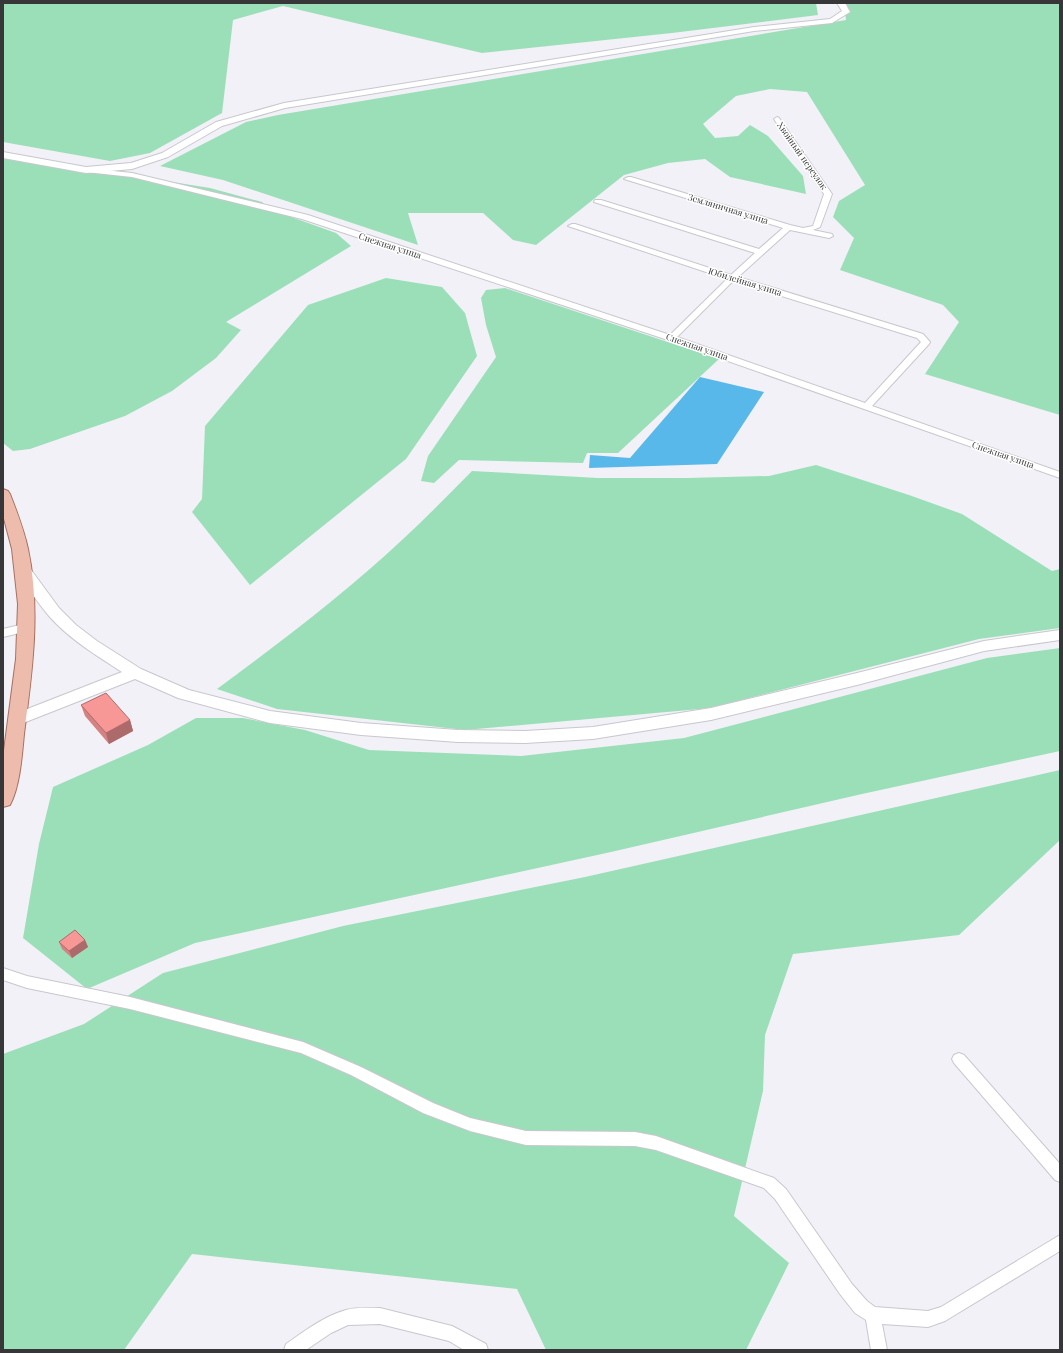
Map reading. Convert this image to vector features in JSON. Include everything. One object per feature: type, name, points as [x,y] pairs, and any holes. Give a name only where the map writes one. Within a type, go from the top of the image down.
[{"type":"main road","points":[[3,494],[12,514],[20,544],[24,570],[28,627],[13,756],[3,800]]},
{"type":"main road","points":[[24,570],[49,607],[71,629],[91,645],[136,673],[184,694],[270,717],[361,730],[458,736],[532,736],[592,733],[711,714],[984,646],[1060,635]]},
{"type":"main road","points":[[18,719],[136,673]]},
{"type":"street","points":[[3,155],[86,170],[132,166],[165,155],[219,124],[284,106],[754,29],[832,21],[846,12],[841,3]]},
{"type":"street","name":"Хвойный переулок","points":[[776,120],[828,194],[816,227],[804,230]]},
{"type":"street","name":"Снежная улица","points":[[86,170],[132,175],[277,209],[671,338],[1059,474]]},
{"type":"street","name":"Земляничная улица","points":[[628,179],[788,227],[829,236]]},
{"type":"street","points":[[598,202],[761,252]]},
{"type":"street","name":"Юбилейная улица","points":[[572,226],[732,278],[920,336],[926,342],[866,407]]},
{"type":"street","points":[[671,338],[732,278],[788,227]]},
{"type":"street","points":[[3,633],[28,627]]},
{"type":"street","points":[[3,974],[27,982],[130,1003],[303,1048],[356,1071],[428,1108],[470,1124],[526,1138],[635,1140],[656,1143],[769,1183],[783,1196],[789,1208],[846,1290],[861,1307],[873,1315],[928,1319],[945,1313],[1060,1242]]},
{"type":"street","points":[[959,1059],[1060,1175]]},
{"type":"street","points":[[873,1315],[879,1350]]},
{"type":"street","points":[[292,1350],[325,1327],[347,1317],[380,1316],[452,1334],[480,1350]]},
{"type":"green space","points":[[3,3],[816,3],[818,15],[672,33],[482,53],[283,6],[233,20],[222,113],[150,153],[110,161],[3,142]]},
{"type":"green space","points":[[844,3],[1060,3],[1060,415],[925,374],[959,322],[943,305],[840,270],[854,238],[833,217],[839,201],[865,185],[807,92],[770,89],[736,96],[703,124],[715,138],[738,136],[750,125],[768,136],[803,176],[806,194],[730,177],[705,159],[668,163],[624,175],[536,245],[513,240],[483,213],[408,213],[418,245],[223,180],[160,166],[246,122],[278,115],[846,20]]},
{"type":"green space","points":[[3,155],[210,188],[262,202],[269,209],[336,233],[351,246],[226,322],[241,330],[216,358],[172,391],[125,416],[30,449],[13,451],[3,443]]},
{"type":"green space","points":[[386,278],[442,287],[465,313],[477,356],[406,459],[250,585],[192,512],[202,499],[205,426],[308,305]]},
{"type":"green space","points":[[505,288],[719,359],[618,453],[587,453],[583,463],[459,460],[434,483],[421,481],[428,456],[496,357],[486,325],[481,298],[486,290]]},
{"type":"green space","points":[[816,465],[962,514],[1052,571],[1060,569],[1060,628],[979,639],[711,708],[465,730],[277,709],[217,689],[358,579],[429,515],[472,471],[598,478],[687,478],[769,476]]},
{"type":"green space","points":[[1060,648],[1060,751],[862,794],[611,852],[195,943],[87,989],[23,938],[39,844],[53,787],[148,745],[196,718],[243,718],[305,730],[369,750],[521,756],[684,738],[987,658]]},
{"type":"green space","points":[[1060,770],[1060,840],[959,935],[793,954],[765,1035],[763,1091],[734,1216],[789,1263],[746,1350],[546,1350],[517,1289],[192,1254],[124,1350],[3,1350],[3,1054],[84,1024],[163,973],[343,926],[585,877]]},
{"type":"water","points":[[700,377],[764,392],[717,464],[589,468],[590,455],[630,458]]},
{"type":"building","points":[[106,693],[130,720],[106,733],[81,705]]},
{"type":"building","points":[[75,930],[85,940],[69,951],[59,942]]}]
